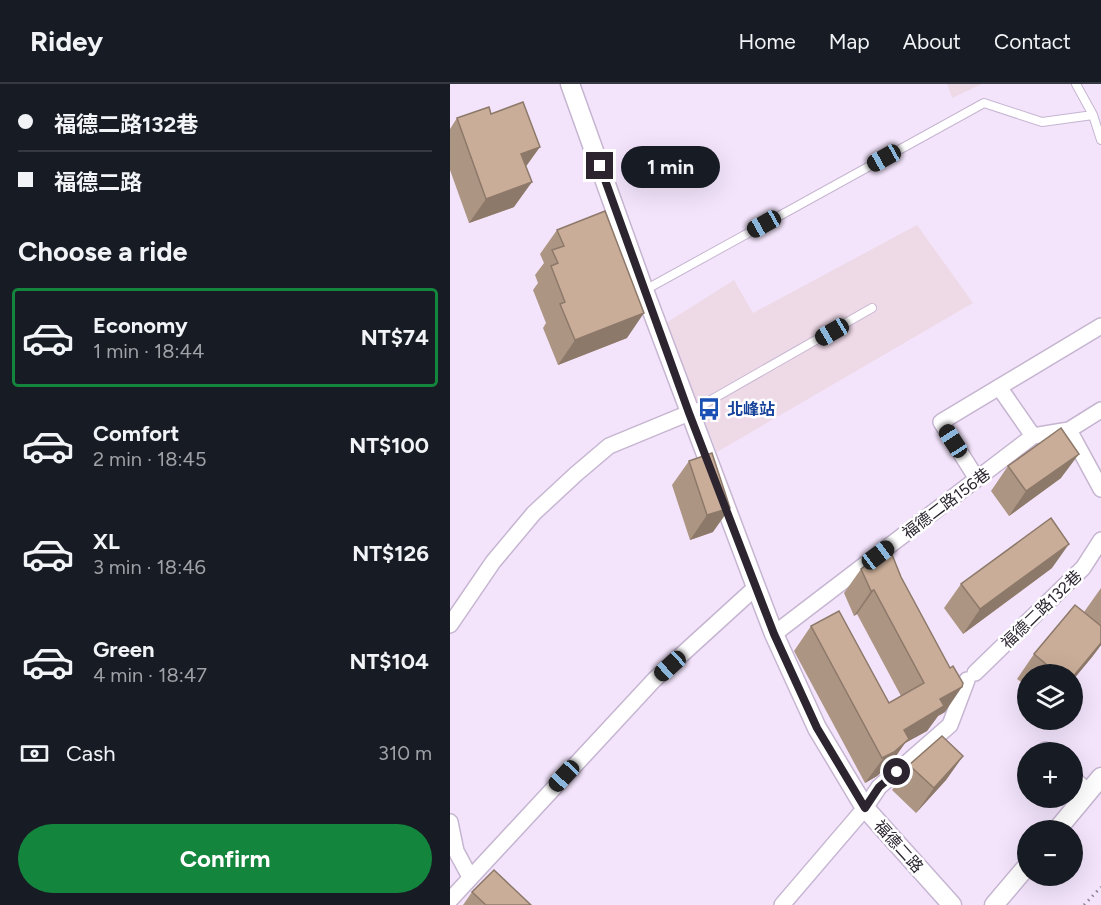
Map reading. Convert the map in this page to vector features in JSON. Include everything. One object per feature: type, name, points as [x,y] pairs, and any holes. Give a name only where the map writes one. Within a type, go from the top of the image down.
[{"type":"street","name":"福德二路","points":[[570,84],[689,413],[774,634],[817,728],[865,808],[952,905]]},
{"type":"street","points":[[977,479],[941,422],[1101,326]]},
{"type":"street","points":[[999,387],[1033,436],[1069,430],[1101,410]]},
{"type":"street","points":[[450,625],[493,562],[534,513],[576,474],[609,447],[689,413]]},
{"type":"street","points":[[1069,430],[1101,489]]},
{"type":"street","name":"福德二路156巷","points":[[774,634],[1033,436]]},
{"type":"street","name":"福德二路132巷","points":[[782,905],[865,808],[879,787],[950,725],[971,676],[1083,568],[1101,540]]},
{"type":"street","points":[[450,900],[654,680],[756,587]]},
{"type":"street","points":[[1065,820],[1101,777]]},
{"type":"street","points":[[1083,787],[1088,792]]},
{"type":"street","points":[[450,822],[456,851],[470,878]]},
{"type":"street","points":[[994,905],[1017,878]]},
{"type":"lane","points":[[1076,84],[1093,115],[1101,140]]},
{"type":"lane","points":[[644,290],[984,103],[1042,122],[1093,115]]},
{"type":"lane","points":[[689,413],[872,308]]},
{"type":"path","points":[[1084,905],[1101,887]]},
{"type":"shaded area","points":[[947,84],[982,84],[952,98]]},
{"type":"shaded area","points":[[917,225],[973,303],[717,452],[666,323],[734,280],[753,313]]},
{"type":"building","points":[[523,102],[540,147],[521,154],[532,182],[486,199],[457,118],[489,107],[491,114]]},
{"type":"building","points":[[605,211],[644,313],[575,340],[560,304],[565,302],[551,266],[558,263],[552,250],[564,246],[557,230]]},
{"type":"building","points":[[1061,428],[1079,454],[1026,491],[1008,466]]},
{"type":"building","points":[[712,453],[730,508],[707,515],[689,461]]},
{"type":"building","points":[[1051,518],[1069,544],[980,609],[961,584]]},
{"type":"building","points":[[891,552],[901,577],[950,668],[953,666],[963,683],[962,687],[940,699],[944,706],[904,730],[909,739],[894,752],[882,758],[811,626],[839,611],[889,703],[924,683],[874,590],[871,591],[861,569],[871,561]]},
{"type":"building","points":[[1075,605],[1101,626],[1101,643],[1083,665],[1046,664],[1034,654]]},
{"type":"building","points":[[942,736],[963,756],[934,788],[909,765]]},
{"type":"building","points":[[494,870],[531,905],[486,905],[472,892]]},
{"type":"place","name":"北峰站","points":[[709,409]]},
{"type":"route","points":[[600,166],[689,413],[762,603],[817,728],[865,808],[879,787],[897,772]]}]
